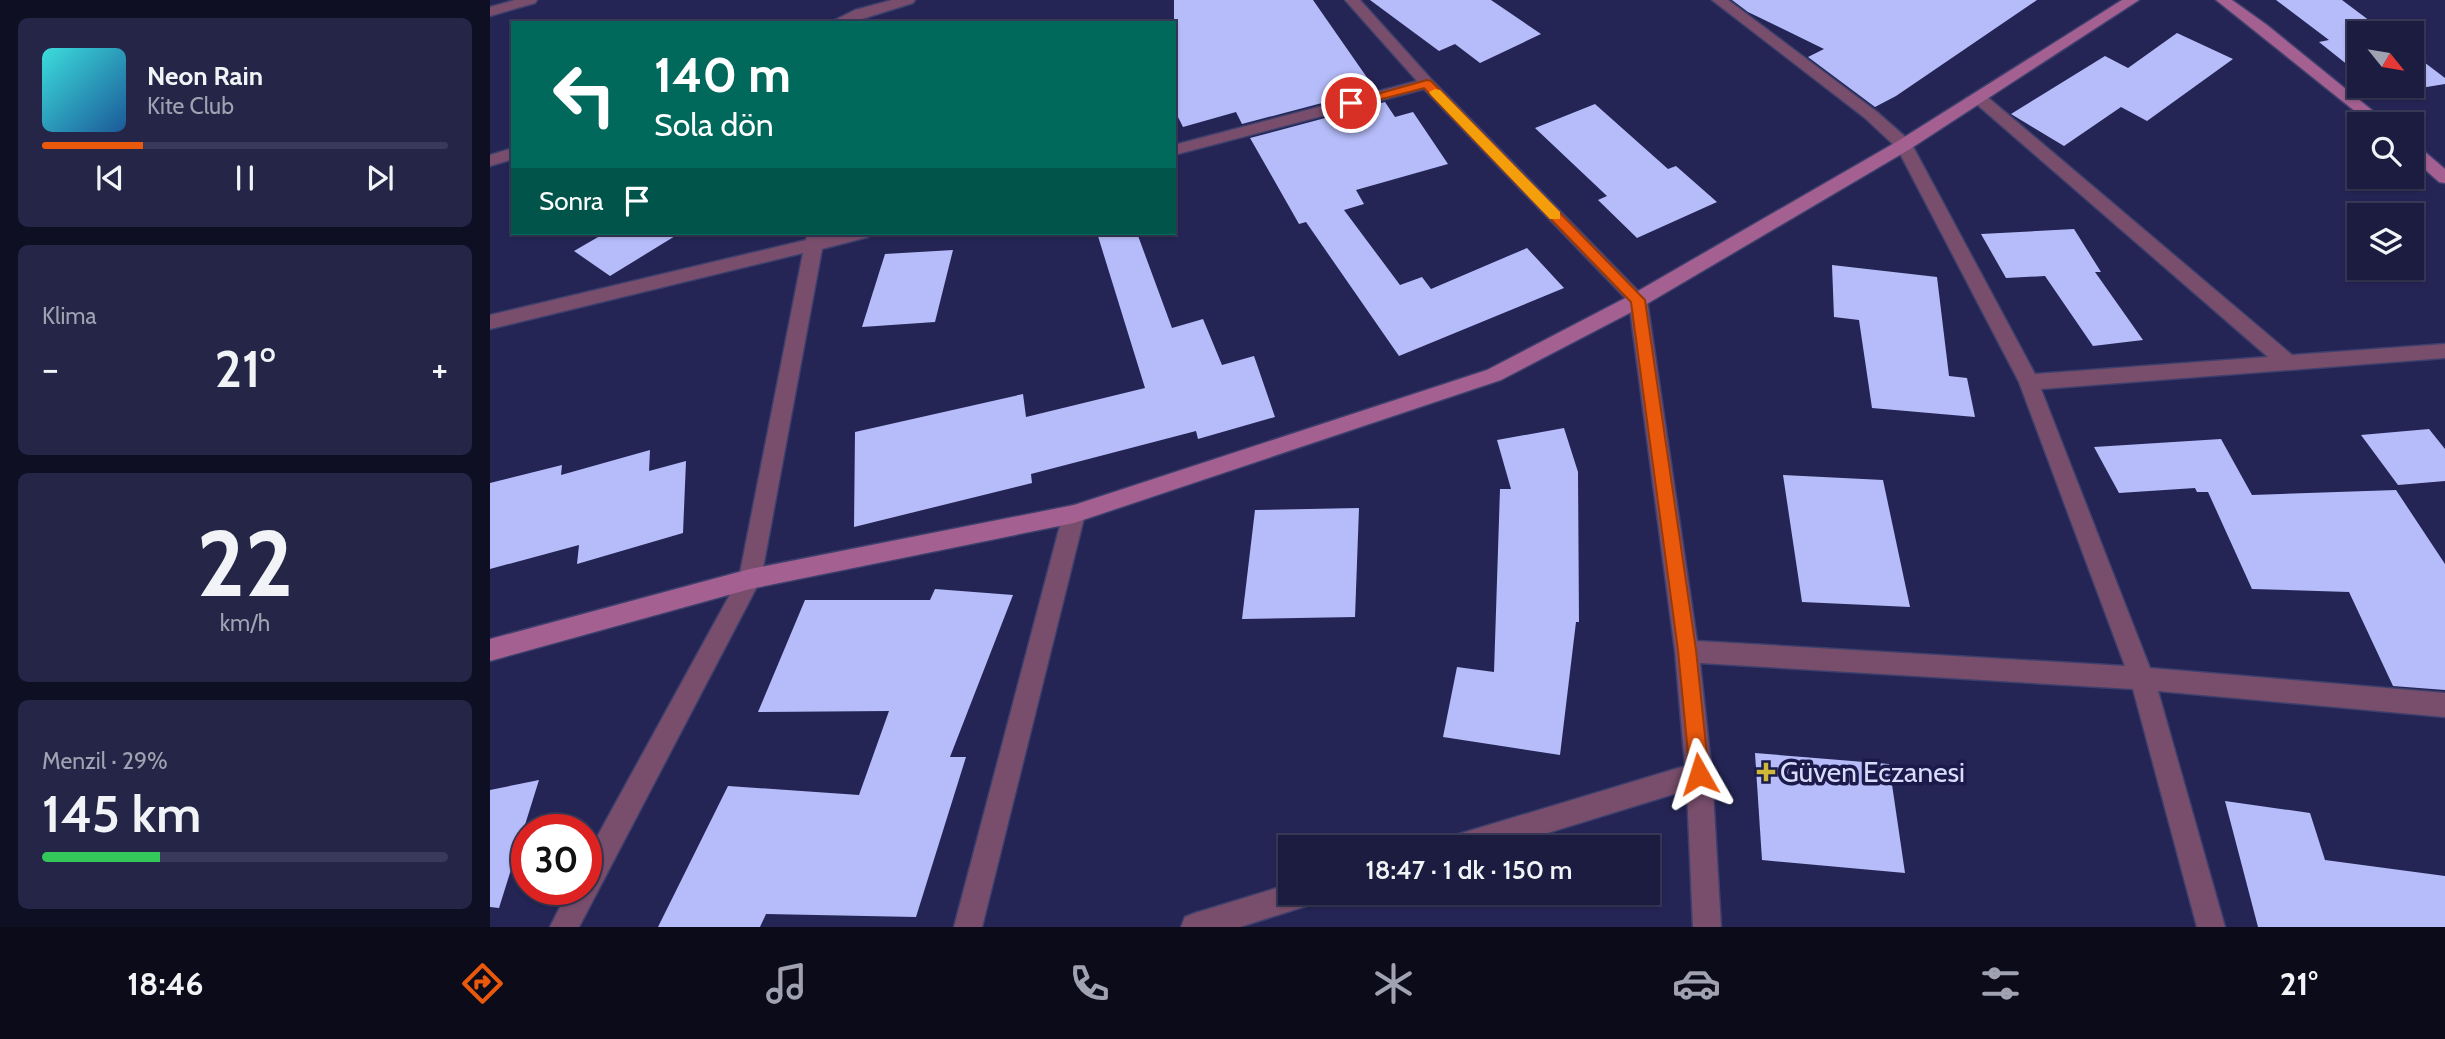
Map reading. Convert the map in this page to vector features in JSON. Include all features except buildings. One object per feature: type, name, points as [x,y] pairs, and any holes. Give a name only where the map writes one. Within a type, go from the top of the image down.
[{"type":"street","points":[[490,12],[530,0]]},
{"type":"street","points":[[849,0],[859,18],[908,0]]},
{"type":"street","points":[[1352,0],[1427,83],[1638,300],[1687,650],[1699,774],[1707,927]]},
{"type":"street","points":[[1719,0],[1871,115],[1904,145],[2029,382],[2142,678],[2211,927]]},
{"type":"street","points":[[490,650],[750,579],[1074,514],[1494,375],[1638,300],[1904,145],[2132,0]]},
{"type":"street","points":[[2223,0],[2366,112]]},
{"type":"street","points":[[1176,149],[1427,83]]},
{"type":"street","points":[[1979,98],[2287,362]]},
{"type":"street","points":[[490,161],[511,154]]},
{"type":"street","points":[[2424,160],[2445,178]]},
{"type":"street","points":[[490,322],[814,239],[846,235]]},
{"type":"street","points":[[602,855],[750,579],[814,239]]},
{"type":"street","points":[[2029,382],[2445,351]]},
{"type":"street","points":[[968,927],[1074,514]]},
{"type":"street","points":[[1687,650],[2142,678],[2445,705]]},
{"type":"street","points":[[1498,835],[1699,774]]},
{"type":"street","points":[[1195,927],[1278,902]]},
{"type":"street","points":[[564,927],[576,905]]},
{"type":"slow traffic","points":[[1435,92],[1555,215]]},
{"type":"place","name":"Güven Eczanesi","points":[[1766,772]]},
{"type":"route","points":[[1351,103],[1427,83],[1638,300],[1687,650],[1699,774]]}]
